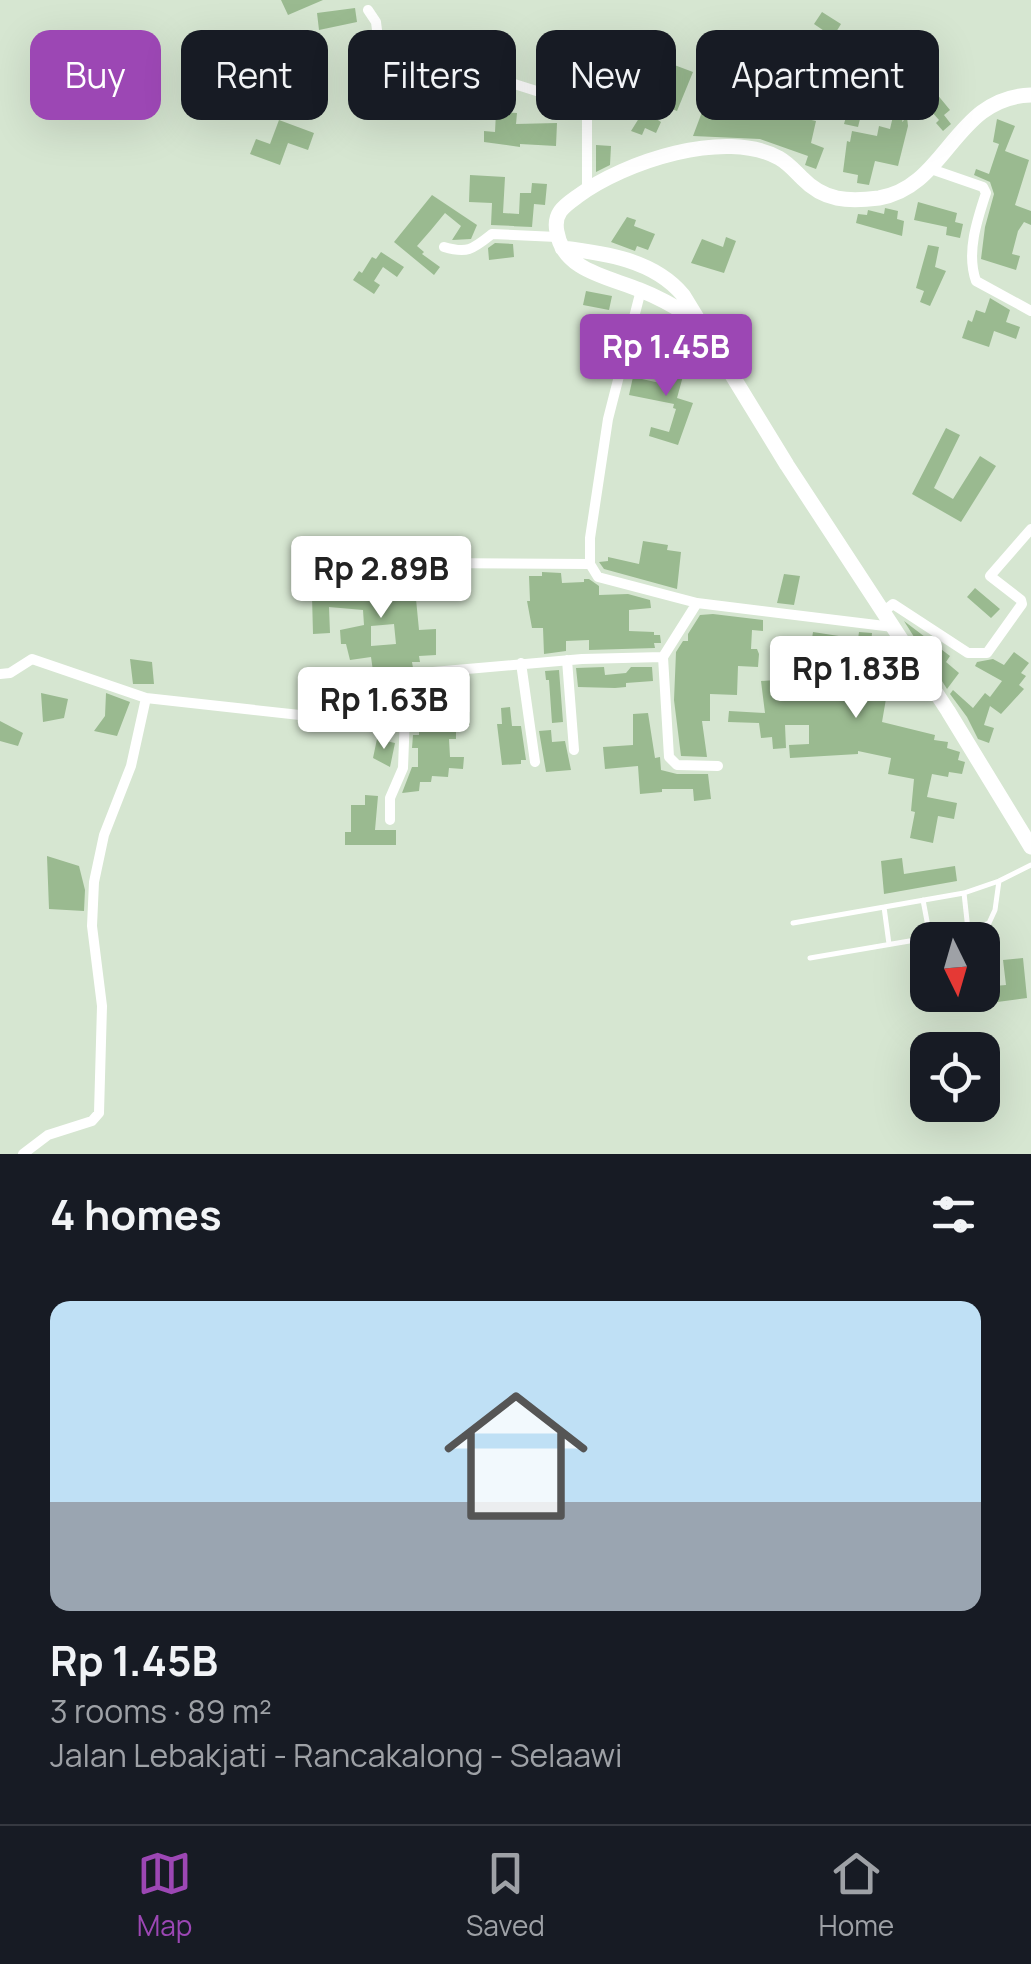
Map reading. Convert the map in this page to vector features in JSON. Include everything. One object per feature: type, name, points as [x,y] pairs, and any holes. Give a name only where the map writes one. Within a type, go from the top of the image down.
[{"type":"main road","points":[[696,320],[641,290],[578,265],[560,243],[557,217],[561,209],[586,189],[654,159],[739,146],[782,160],[818,193],[842,200],[891,195],[931,169],[949,144],[984,109],[1011,97],[1031,96]]},
{"type":"main road","points":[[560,243],[611,256],[672,282],[854,572],[894,626],[1031,848]]},
{"type":"street","points":[[368,10],[376,22],[378,38],[387,44],[587,107],[586,189]]},
{"type":"street","points":[[931,169],[983,187],[986,193],[972,246],[973,276],[1031,310]]},
{"type":"street","points":[[444,247],[472,251],[492,234],[560,243]]},
{"type":"street","points":[[641,290],[608,419],[590,538],[590,564],[598,577],[697,603],[894,626]]},
{"type":"street","points":[[884,611],[893,604],[956,646],[977,654],[987,652],[1022,604],[990,576],[1031,529]]},
{"type":"street","points":[[426,563],[590,564]]},
{"type":"street","points":[[697,603],[664,657],[669,756],[677,765],[718,766]]},
{"type":"street","points":[[390,820],[390,798],[402,768],[406,715],[415,683],[424,674],[521,663],[664,657]]},
{"type":"street","points":[[0,674],[10,673],[32,659],[146,698],[309,716],[406,715]]},
{"type":"street","points":[[567,660],[574,750]]},
{"type":"street","points":[[521,663],[536,762]]},
{"type":"street","points":[[24,1154],[48,1135],[92,1121],[98,1113],[102,1006],[91,912],[96,866],[104,834],[131,766],[146,698]]},
{"type":"lane","points":[[793,923],[964,893],[1031,865]]},
{"type":"lane","points":[[989,922],[1000,881]]},
{"type":"lane","points":[[964,893],[967,922]]},
{"type":"lane","points":[[923,900],[927,922]]},
{"type":"lane","points":[[884,907],[889,944]]},
{"type":"lane","points":[[810,958],[910,940]]},
{"type":"building","points":[[281,0],[323,0],[288,15]]},
{"type":"building","points":[[355,8],[357,22],[319,30],[317,13]]},
{"type":"building","points":[[822,12],[841,24],[837,30],[823,30],[814,24]]},
{"type":"building","points":[[676,66],[693,72],[676,111]]},
{"type":"building","points":[[939,97],[950,110],[944,115],[951,124],[943,131],[936,123]]},
{"type":"building","points":[[516,113],[517,113],[516,124],[557,123],[556,146],[484,142],[484,131],[495,132],[496,120],[516,120]]},
{"type":"building","points":[[997,119],[1015,126],[1005,151],[1029,160],[1015,205],[1031,211],[1031,225],[1024,222],[1018,231],[1012,254],[1020,256],[1016,270],[981,259],[994,194],[990,182],[974,175],[976,169],[989,174],[999,144],[993,142]]},
{"type":"building","points":[[279,120],[314,133],[308,150],[288,143],[280,165],[250,154],[256,139],[270,144]]},
{"type":"building","points":[[638,120],[661,122],[656,133],[645,128],[642,135],[631,131]]},
{"type":"building","points":[[699,120],[812,120],[816,121],[811,143],[824,148],[816,169],[805,165],[808,156],[760,139],[693,136]]},
{"type":"building","points":[[845,120],[860,120],[858,127],[844,124]]},
{"type":"building","points":[[892,120],[907,120],[898,166],[875,161],[869,185],[857,183],[858,175],[843,172],[852,131],[877,136],[879,126],[890,129]]},
{"type":"building","points":[[596,145],[611,146],[610,165],[596,172]]},
{"type":"building","points":[[470,175],[505,177],[503,213],[519,214],[520,193],[531,193],[532,183],[547,184],[545,205],[534,204],[532,227],[491,225],[492,203],[469,202]]},
{"type":"building","points":[[432,195],[477,225],[471,239],[452,240],[461,226],[445,213],[417,246],[440,267],[434,275],[394,242]]},
{"type":"building","points":[[918,202],[957,213],[955,222],[963,224],[960,238],[946,235],[947,227],[914,220]]},
{"type":"building","points":[[885,208],[898,211],[897,219],[904,221],[902,236],[856,223],[858,214],[867,215],[868,210],[884,214]]},
{"type":"building","points":[[627,217],[636,220],[634,226],[655,234],[648,250],[637,246],[635,251],[611,242]]},
{"type":"building","points":[[726,237],[736,241],[724,273],[691,263],[702,239],[723,247]]},
{"type":"building","points":[[495,243],[513,244],[514,257],[489,260],[488,248]]},
{"type":"building","points":[[928,245],[939,247],[935,267],[946,271],[930,306],[920,302],[924,291],[916,288]]},
{"type":"building","points":[[381,252],[404,267],[397,277],[383,267],[374,281],[380,285],[374,294],[353,280]]},
{"type":"building","points":[[586,291],[612,296],[609,310],[583,305]]},
{"type":"building","points":[[990,298],[1010,310],[1006,322],[1020,327],[1016,339],[994,331],[989,347],[962,338],[968,320],[972,322],[976,310],[985,313]]},
{"type":"building","points":[[668,359],[686,365],[677,398],[693,403],[678,445],[649,436],[651,427],[669,432],[674,404],[629,395],[633,377],[660,383]]},
{"type":"building","points":[[946,428],[960,435],[934,488],[953,499],[980,456],[996,466],[961,522],[912,494]]},
{"type":"building","points":[[415,536],[430,536],[435,554],[416,558]]},
{"type":"building","points":[[643,541],[668,545],[667,550],[681,552],[677,589],[604,569],[599,562],[608,561],[608,557],[639,564]]},
{"type":"building","points":[[404,564],[415,564],[417,583],[410,584],[411,600],[416,599],[419,630],[436,629],[436,655],[419,656],[420,662],[412,662],[413,668],[373,671],[371,657],[350,660],[346,644],[341,644],[340,630],[364,625],[363,610],[329,607],[330,633],[313,634],[312,596],[338,591],[368,592],[368,566],[388,565],[389,572],[405,572]],"holes":[[[394,624],[396,644],[371,646],[371,626]]]},
{"type":"building","points":[[542,572],[561,573],[562,583],[589,579],[599,586],[599,595],[628,594],[650,600],[651,608],[629,610],[629,631],[654,632],[660,635],[661,643],[654,643],[655,648],[589,650],[589,640],[566,641],[566,651],[544,654],[543,628],[532,628],[527,601],[529,576],[542,576]]},
{"type":"building","points":[[784,574],[800,576],[794,605],[777,603]]},
{"type":"building","points":[[975,588],[1000,609],[991,618],[967,597]]},
{"type":"building","points":[[700,615],[763,620],[763,631],[752,630],[751,649],[757,649],[759,654],[758,667],[738,666],[737,695],[710,694],[710,721],[702,721],[707,757],[681,756],[674,700],[676,652],[683,641],[688,641]]},
{"type":"building","points":[[904,621],[950,656],[946,662],[959,673],[947,689]]},
{"type":"building","points":[[813,632],[858,639],[859,632],[872,633],[870,656],[902,661],[892,695],[887,693],[882,722],[935,735],[934,740],[948,742],[947,748],[960,752],[958,760],[965,762],[962,774],[932,774],[927,797],[957,803],[954,819],[938,816],[933,843],[910,838],[915,812],[911,811],[914,779],[888,774],[891,758],[858,751],[790,758],[789,745],[809,744],[809,725],[785,725],[786,748],[773,749],[772,737],[761,738],[759,723],[728,722],[729,711],[765,713],[761,681],[776,680],[775,673],[818,669],[821,646],[811,645]]},
{"type":"building","points":[[1014,652],[1029,663],[1021,673],[1026,676],[1019,685],[1024,689],[1001,714],[990,706],[984,725],[994,728],[989,743],[978,739],[950,694],[953,690],[973,708],[985,693],[990,697],[1002,681],[975,666],[977,662],[993,659],[1004,665]]},
{"type":"building","points":[[130,659],[152,662],[154,684],[133,684]]},
{"type":"building","points":[[604,667],[605,675],[626,673],[631,667],[652,667],[653,681],[615,688],[578,687],[576,668]]},
{"type":"building","points":[[559,670],[563,722],[552,723],[545,671]]},
{"type":"building","points":[[373,673],[399,680],[401,691],[387,693],[388,703],[376,706],[373,687],[366,690],[361,680]]},
{"type":"building","points":[[345,676],[341,707],[328,707],[328,677]]},
{"type":"building","points":[[41,693],[68,699],[64,718],[43,722]]},
{"type":"building","points":[[106,693],[130,702],[117,736],[94,731],[105,716]]},
{"type":"building","points":[[510,707],[512,726],[521,726],[526,760],[502,765],[497,724],[502,724],[501,708]]},
{"type":"building","points":[[470,712],[470,725],[456,726],[456,739],[449,739],[450,757],[464,757],[463,769],[449,768],[448,777],[432,776],[431,782],[420,782],[419,791],[402,793],[412,767],[418,767],[418,748],[412,748],[413,735],[419,735],[419,721],[437,721],[437,715]]},
{"type":"building","points":[[648,713],[655,758],[660,757],[661,770],[708,774],[711,799],[694,801],[693,789],[640,794],[638,766],[605,769],[603,747],[633,745],[633,714]]},
{"type":"building","points":[[0,721],[23,733],[18,746],[0,741]]},
{"type":"building","points":[[551,730],[552,742],[565,741],[571,770],[546,772],[539,731]]},
{"type":"building","points":[[377,739],[395,743],[390,767],[373,758]]},
{"type":"building","points":[[365,795],[378,796],[375,830],[396,830],[396,845],[345,845],[345,832],[351,832],[351,805],[365,805]]},
{"type":"building","points":[[47,856],[79,866],[85,890],[84,911],[49,909]]},
{"type":"building","points":[[902,858],[904,874],[955,866],[957,881],[884,894],[881,861]]},
{"type":"building","points":[[1023,958],[1027,998],[1000,1002],[1000,986],[1006,985],[1003,960]]}]
